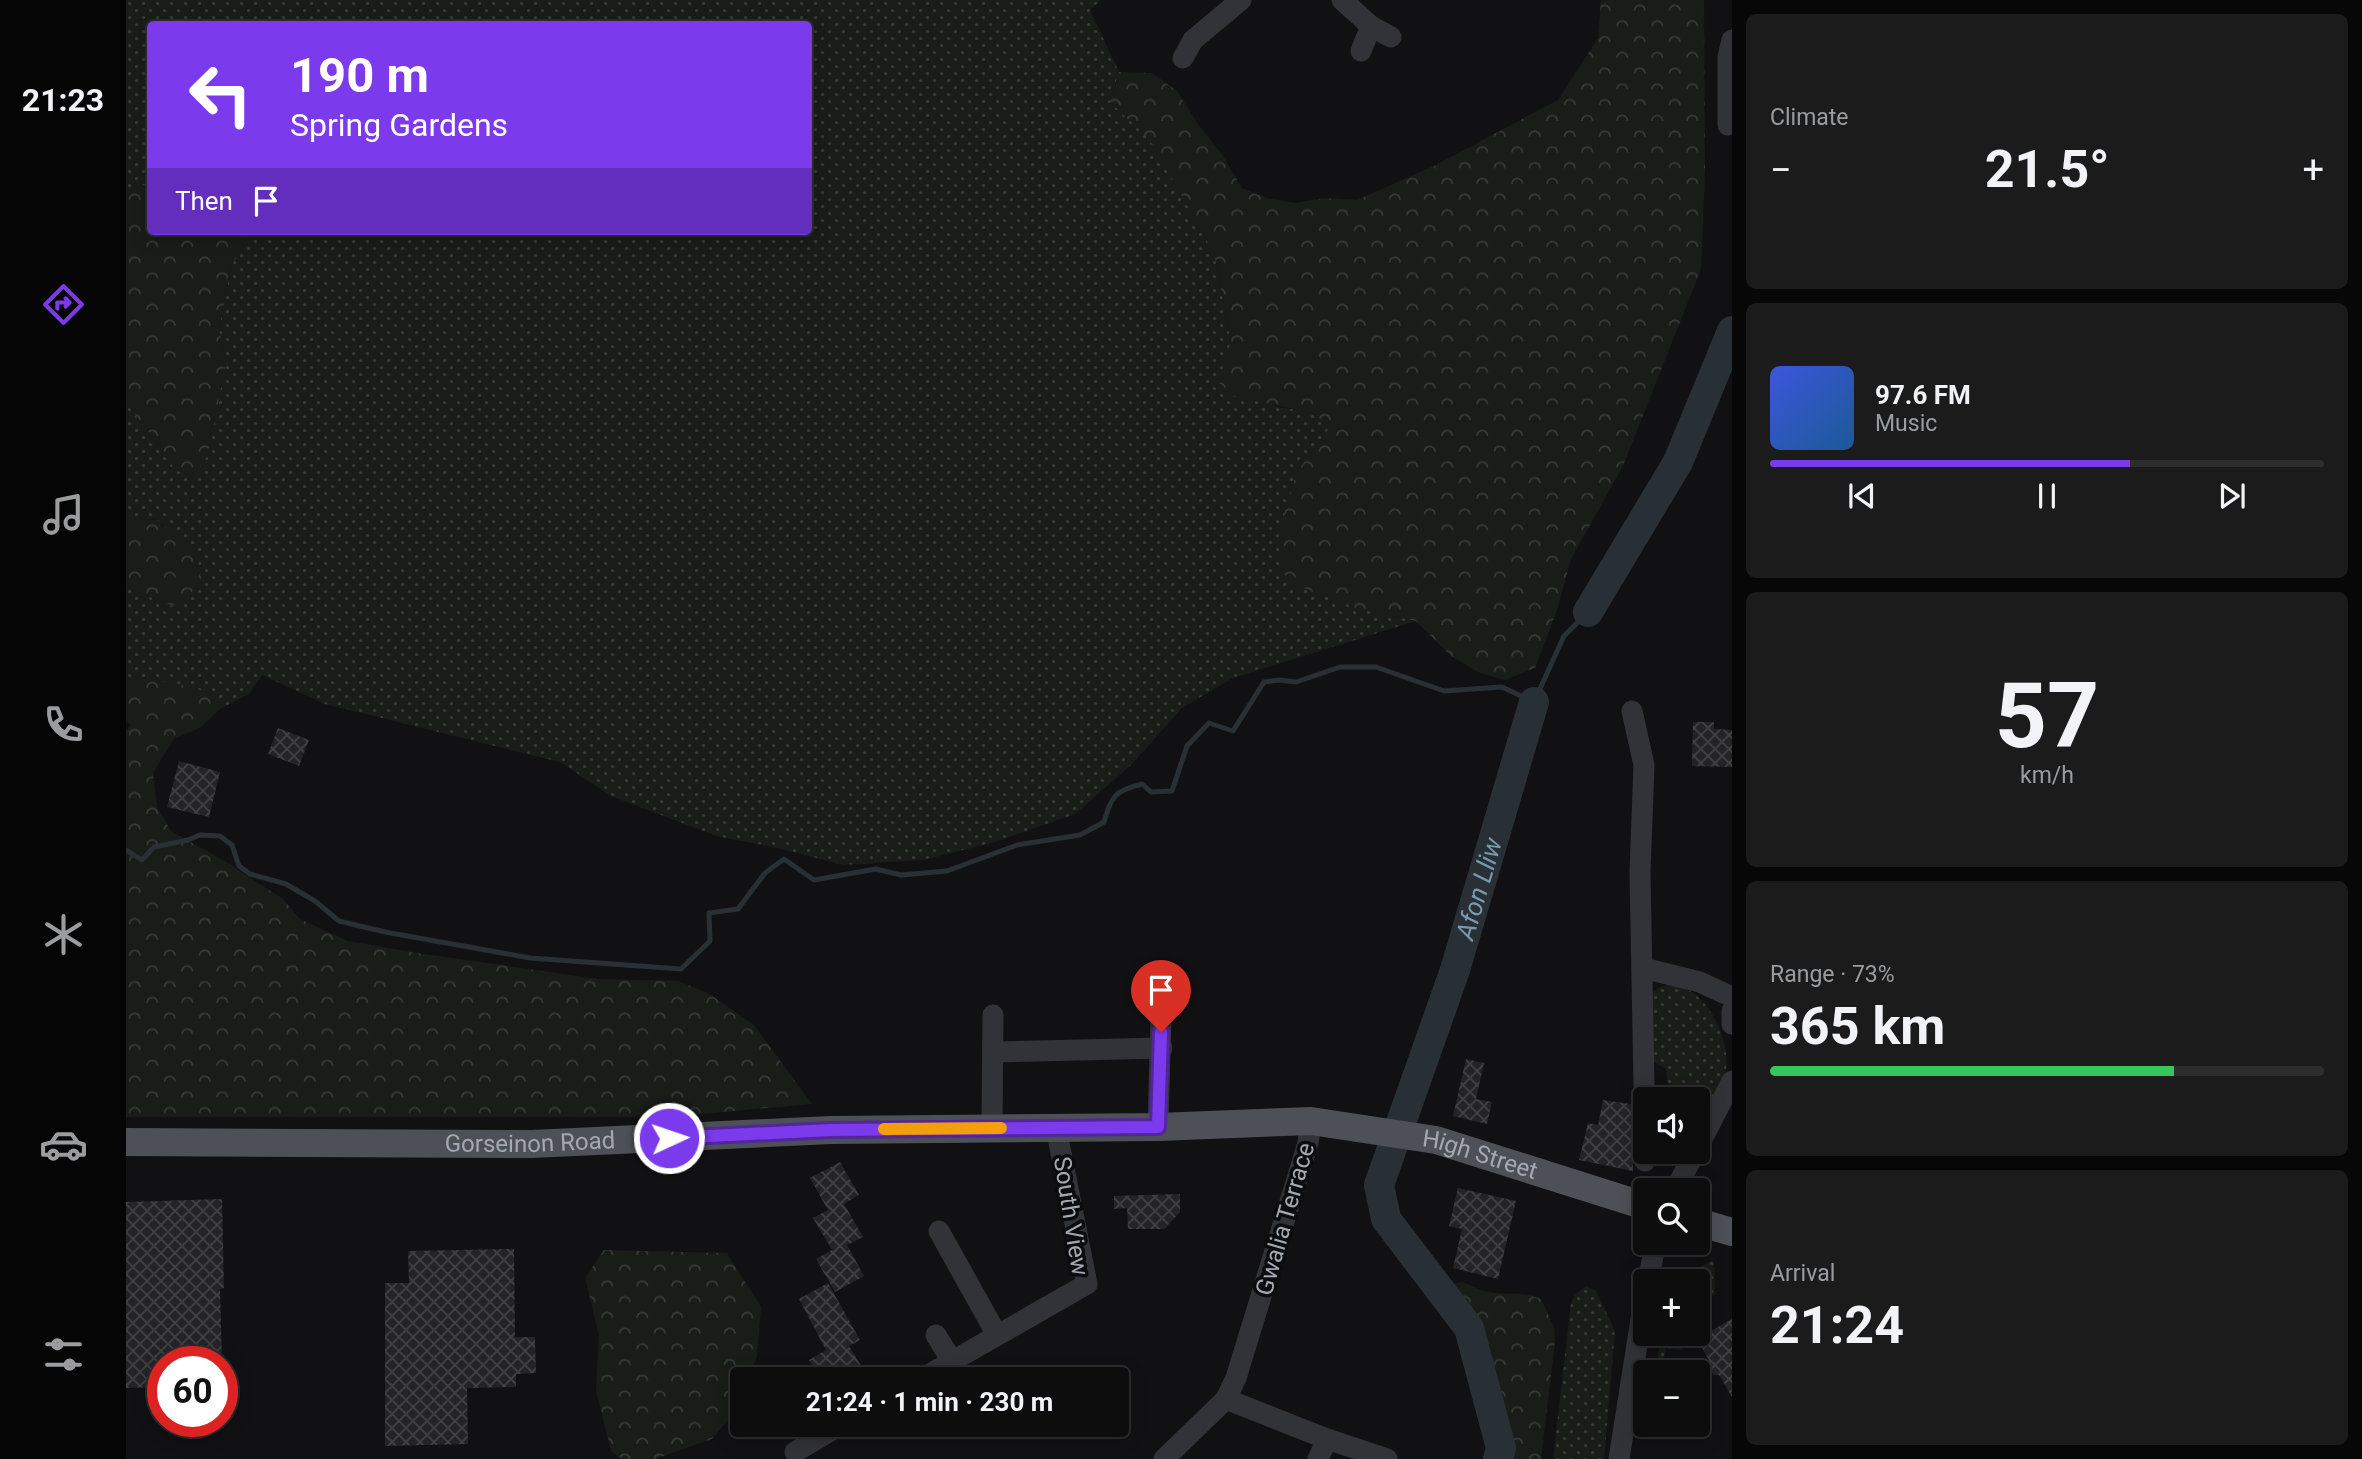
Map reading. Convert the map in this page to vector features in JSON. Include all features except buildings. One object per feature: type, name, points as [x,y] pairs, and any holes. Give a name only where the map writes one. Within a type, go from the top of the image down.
[{"type":"main road","name":"Gorseinon Road","points":[[126,1142],[532,1144],[831,1130],[1158,1127],[1311,1121]]},
{"type":"main road","name":"High Street","points":[[1311,1121],[1423,1138],[1633,1202]]},
{"type":"main road","points":[[1710,1226],[1732,1232]]},
{"type":"street","points":[[1186,43],[1241,0]]},
{"type":"street","points":[[1342,0],[1371,26],[1391,37]]},
{"type":"street","points":[[1361,51],[1371,26]]},
{"type":"street","points":[[1728,125],[1728,57],[1732,40]]},
{"type":"street","points":[[1632,711],[1644,765],[1640,872],[1644,1087]]},
{"type":"street","points":[[1643,968],[1700,982],[1732,998]]},
{"type":"street","points":[[1732,1010],[1732,1024]]},
{"type":"street","points":[[992,1128],[993,1016]]},
{"type":"street","points":[[1158,1127],[1161,1017]]},
{"type":"street","points":[[993,1052],[1162,1048]]},
{"type":"street","points":[[1710,1124],[1732,1081]]},
{"type":"street","name":"Gwalia Terrace","points":[[1226,1399],[1236,1378],[1256,1317],[1308,1143],[1311,1121]]},
{"type":"street","name":"South View","points":[[942,1367],[1087,1284],[1056,1128]]},
{"type":"street","points":[[941,1232],[997,1335]]},
{"type":"street","points":[[936,1335],[952,1361]]},
{"type":"street","points":[[1619,1459],[1637,1346]]},
{"type":"street","points":[[1164,1459],[1226,1399],[1322,1449],[1387,1459]]},
{"type":"street","points":[[804,1440],[811,1437]]},
{"type":"green space","points":[[126,0],[1101,0],[1090,10],[1119,72],[1110,102],[1150,139],[1214,253],[1231,341],[1220,383],[1278,407],[1305,411],[1333,424],[1297,472],[1359,609],[1416,621],[1233,678],[1182,708],[1131,765],[1075,814],[995,842],[923,860],[843,865],[778,848],[716,836],[611,796],[560,762],[325,704],[262,675],[249,694],[220,709],[207,692],[126,678],[126,587],[173,606],[193,545],[175,537],[157,520],[126,517],[126,403],[163,450],[175,470],[226,362],[219,329],[231,266],[243,248],[245,235],[812,235],[812,21],[147,21],[147,185],[126,189]]},
{"type":"green space","points":[[1601,0],[1704,0],[1705,173],[1701,269],[1623,466],[1571,559],[1557,610],[1535,668],[1505,680],[1478,672],[1451,656],[1416,621],[1359,609],[1298,586],[1282,573],[1279,532],[1297,472],[1332,424],[1304,411],[1236,397],[1219,383],[1231,341],[1214,253],[1150,140],[1110,102],[1119,72],[1152,73],[1177,91],[1242,188],[1266,198],[1295,203],[1324,198],[1357,200],[1434,166],[1558,100],[1598,38]]},
{"type":"green space","points":[[147,185],[147,235],[245,235],[243,248],[231,266],[219,329],[226,362],[212,435],[206,458],[193,477],[175,470],[163,450],[126,403],[126,189]]},
{"type":"green space","points":[[126,517],[157,520],[175,537],[193,545],[200,566],[199,581],[191,593],[173,606],[126,587]]},
{"type":"green space","points":[[126,678],[172,682],[207,692],[220,709],[201,727],[174,739],[153,773],[157,807],[171,831],[223,860],[283,899],[300,919],[348,941],[417,953],[598,979],[678,981],[708,993],[754,1025],[812,1104],[668,1117],[126,1117],[126,730],[131,726],[126,719]]},
{"type":"green space","points":[[1660,987],[1678,987],[1697,996],[1706,1005],[1719,1027],[1726,1052],[1725,1075],[1710,1106],[1710,1087],[1668,1087],[1666,1069],[1652,1061],[1653,993]]},
{"type":"green space","points":[[604,1250],[727,1253],[761,1307],[757,1356],[753,1367],[730,1367],[730,1418],[712,1439],[655,1459],[622,1459],[611,1451],[596,1390],[599,1335],[585,1278]]},
{"type":"green space","points":[[1714,1260],[1715,1295],[1710,1296],[1710,1269],[1697,1269]]},
{"type":"green space","points":[[1463,1282],[1487,1292],[1523,1294],[1541,1299],[1554,1327],[1555,1342],[1541,1459],[1502,1459],[1505,1442],[1497,1378],[1481,1325],[1453,1296],[1452,1284]]},
{"type":"green space","points":[[1586,1286],[1596,1291],[1615,1331],[1604,1459],[1553,1459],[1571,1303],[1575,1295]]},
{"type":"green space","points":[[1660,1346],[1684,1346],[1681,1350],[1666,1348],[1664,1360],[1657,1360]]},
{"type":"waterway","name":"Afon Lliw","points":[[1588,612],[1678,462],[1732,331]]},
{"type":"waterway","points":[[126,850],[142,860],[154,847],[200,835],[220,836],[232,845],[239,866],[250,874],[286,884],[315,901],[339,921],[530,958],[681,969],[710,941],[709,913],[738,909],[765,873],[784,859],[814,880],[876,869],[901,875],[947,871],[1017,845],[1080,835],[1104,822],[1112,800],[1125,789],[1142,784],[1151,792],[1172,791],[1187,746],[1209,723],[1233,731],[1264,682],[1296,682],[1340,667],[1376,667],[1444,691],[1502,687],[1534,702],[1564,636],[1588,612]]},
{"type":"waterway","name":"Afon Lliw","points":[[1498,1459],[1501,1448],[1469,1328],[1386,1219],[1379,1185],[1455,970],[1534,702]]},
{"type":"slow traffic","points":[[884,1129],[1001,1128]]},
{"type":"route","points":[[669,1138],[831,1130],[1158,1127],[1161,1032]]}]
